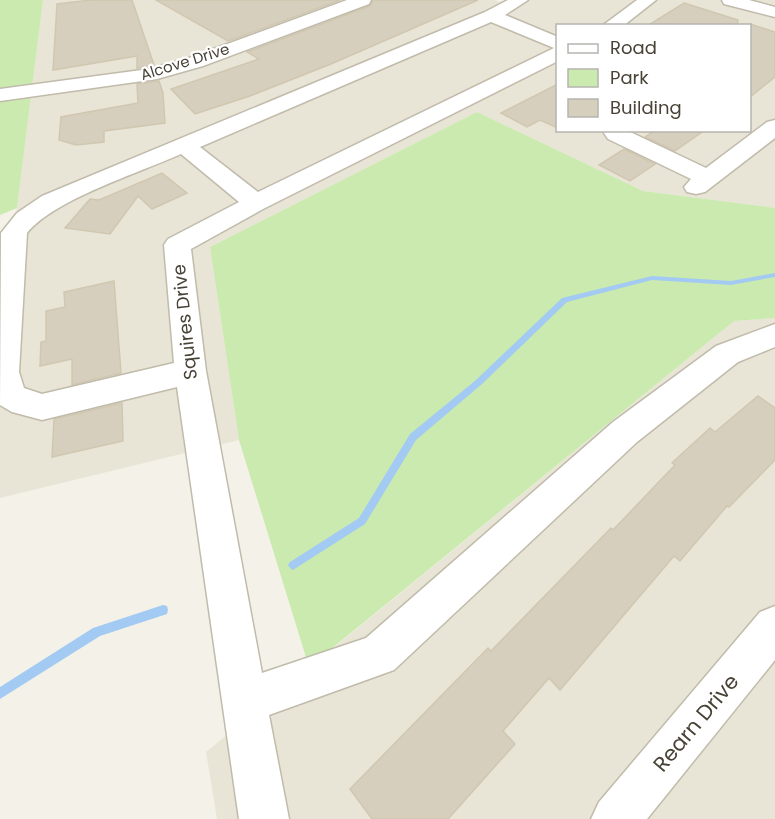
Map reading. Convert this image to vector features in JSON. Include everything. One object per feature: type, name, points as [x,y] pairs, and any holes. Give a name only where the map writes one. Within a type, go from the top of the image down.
[{"type":"street","name":"Alcove Drive","points":[[0,95],[150,75],[196,62],[363,0]]},
{"type":"street","points":[[190,371],[42,407],[24,404],[10,396],[3,372],[14,233],[22,222],[51,201],[491,16],[520,0]]},
{"type":"street","points":[[614,24],[648,0]]},
{"type":"street","points":[[730,0],[764,10]]},
{"type":"street","points":[[491,16],[556,43]]},
{"type":"street","name":"Squires Drive","points":[[264,819],[190,371],[177,245],[256,202],[556,54]]},
{"type":"street","points":[[614,132],[702,182],[773,132]]},
{"type":"street","points":[[185,146],[256,202]]},
{"type":"street","points":[[245,700],[380,655],[625,432],[727,354],[775,335]]},
{"type":"street","name":"Rearn Drive","points":[[616,819],[775,627]]},
{"type":"shaded area","points":[[43,0],[495,0],[504,4],[510,0],[775,0],[775,208],[643,191],[477,112],[210,247],[239,440],[0,498],[0,305],[17,208]]},
{"type":"shaded area","points":[[775,318],[775,819],[217,819],[206,752],[734,321]]},
{"type":"green space","points":[[0,0],[43,0],[17,208],[0,215]]},
{"type":"green space","points":[[477,112],[643,191],[775,208],[775,318],[734,321],[309,667],[239,440],[210,247]]},
{"type":"building","points":[[91,0],[132,0],[154,65],[137,68],[137,56],[53,70],[57,4]]},
{"type":"building","points":[[156,0],[340,0],[228,41]]},
{"type":"building","points":[[373,0],[478,0],[331,64],[250,96],[195,114],[171,89],[259,59],[247,52],[370,6]]},
{"type":"building","points":[[684,3],[738,20],[737,24],[650,24]]},
{"type":"building","points":[[751,24],[775,32],[775,77],[751,96]]},
{"type":"building","points":[[159,81],[163,93],[165,123],[104,131],[104,142],[76,145],[59,140],[61,117],[138,103],[137,84]]},
{"type":"building","points":[[556,85],[556,127],[540,120],[527,127],[501,113]]},
{"type":"building","points":[[652,132],[702,132],[675,151],[645,137]]},
{"type":"building","points":[[624,149],[655,164],[630,181],[599,165]]},
{"type":"building","points":[[162,173],[187,193],[152,209],[138,196],[110,234],[65,228],[90,199],[99,200]]},
{"type":"building","points":[[114,281],[121,373],[72,385],[72,359],[40,366],[41,342],[46,341],[46,311],[65,307],[64,292]]},
{"type":"building","points":[[758,396],[775,408],[775,460],[729,507],[727,506],[680,561],[674,556],[560,690],[549,678],[503,731],[515,744],[448,819],[372,819],[350,789],[488,648],[491,651],[611,528],[613,530],[675,465],[672,463],[710,428],[715,432]]},
{"type":"building","points":[[122,403],[123,441],[52,457],[54,419]]},
{"type":"waterway","points":[[293,565],[362,521],[413,437],[479,382],[565,300],[652,278],[731,283],[775,275]]},
{"type":"waterway","points":[[0,693],[97,632],[163,610]]}]
